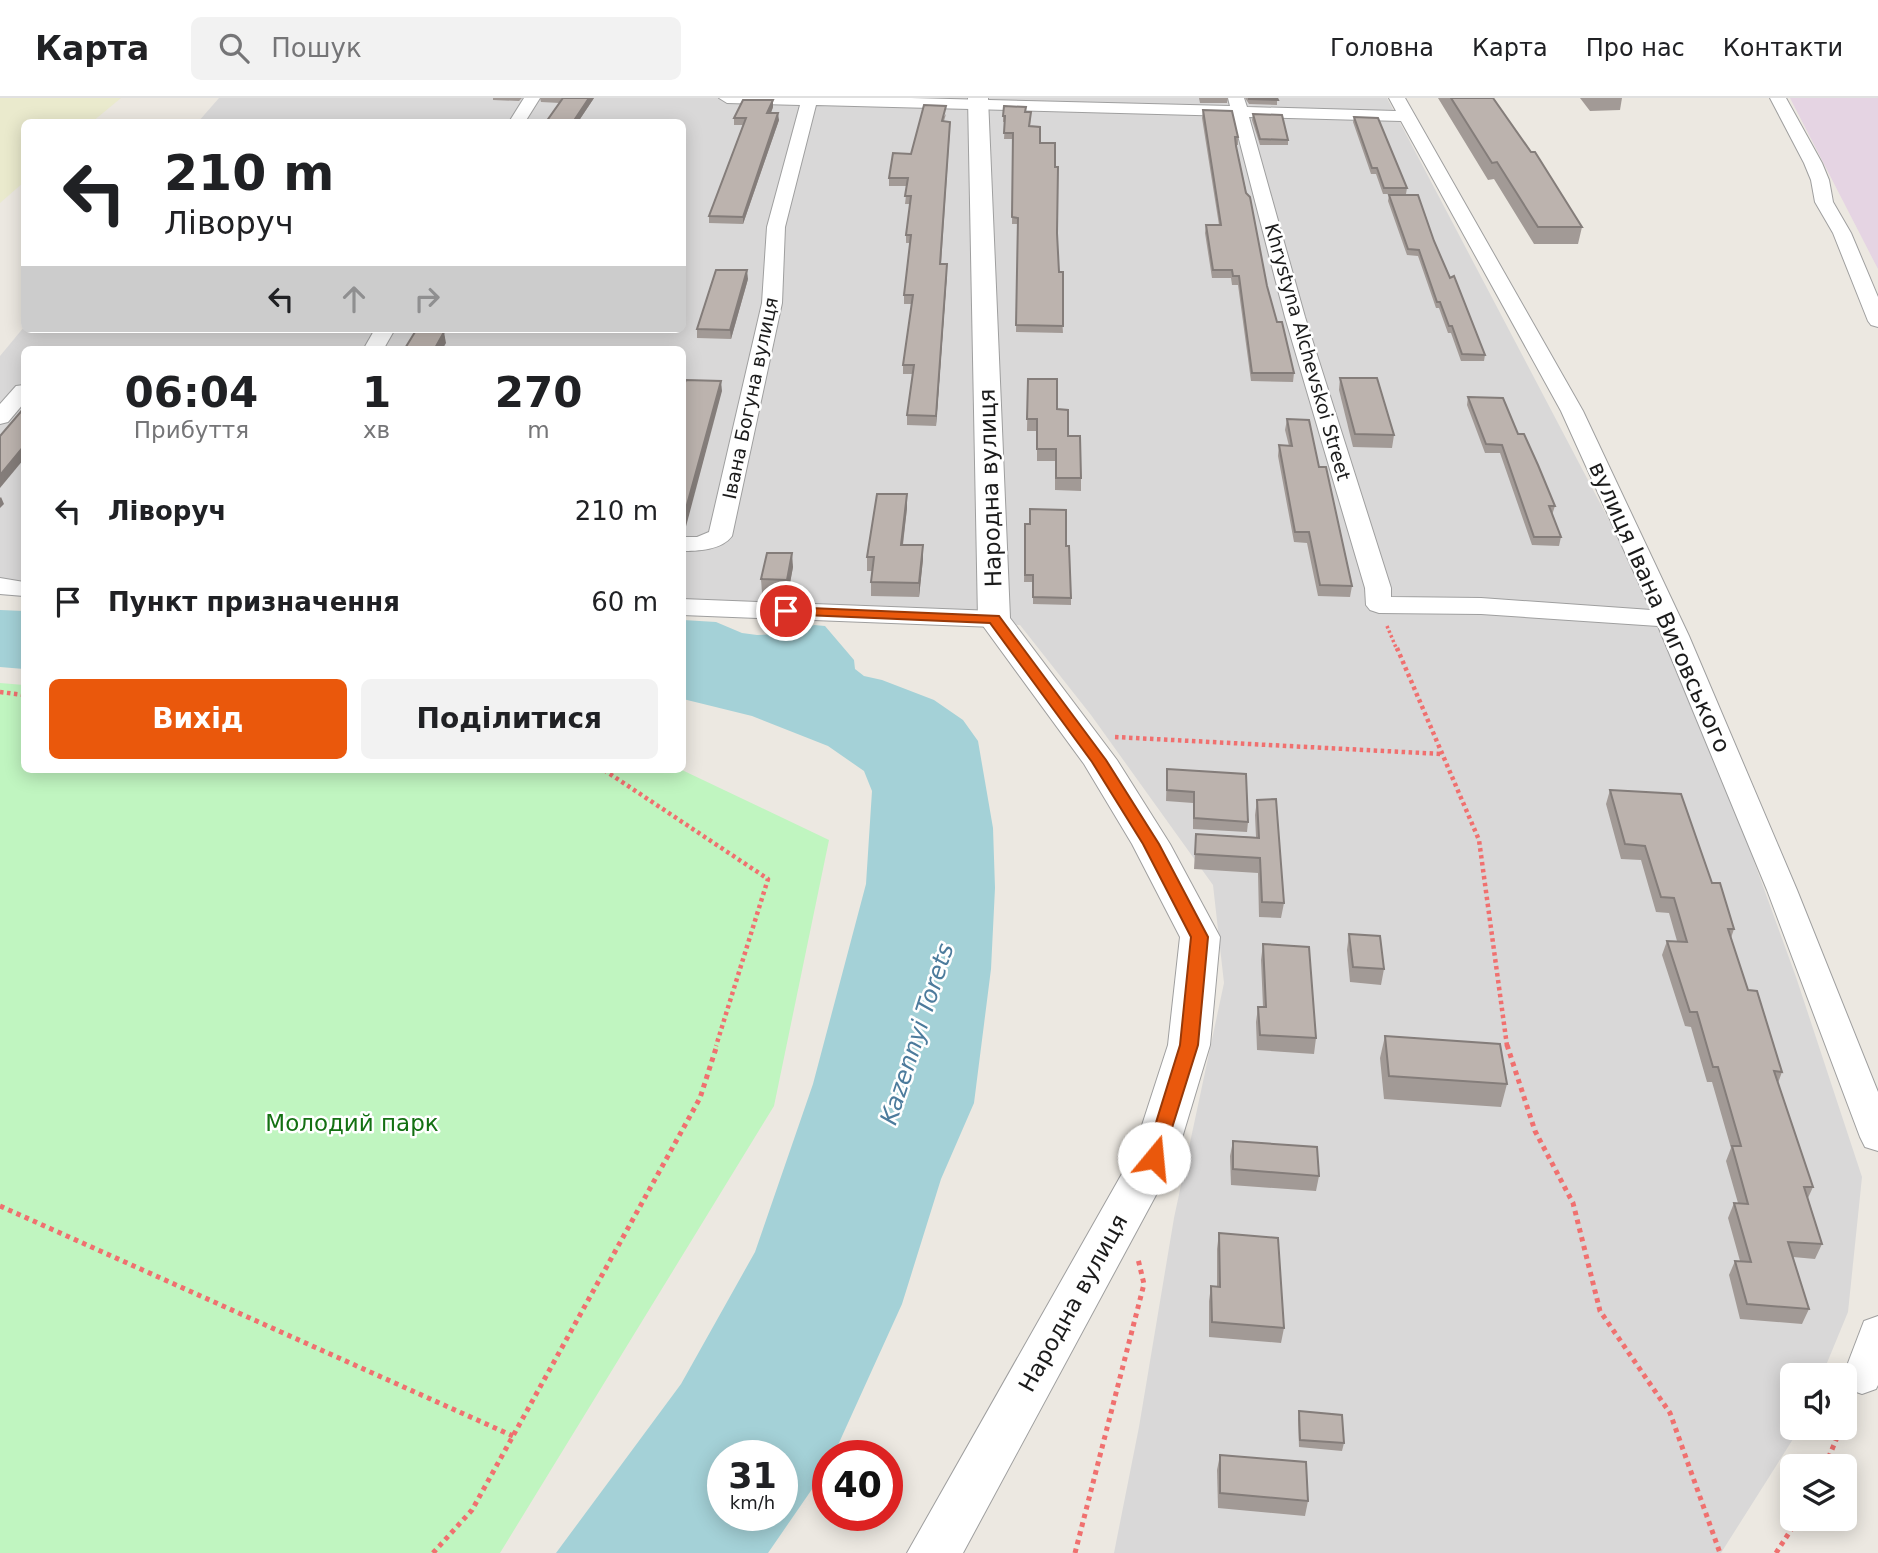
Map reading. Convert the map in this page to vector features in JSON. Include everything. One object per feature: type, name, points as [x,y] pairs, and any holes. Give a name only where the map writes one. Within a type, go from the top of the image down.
[{"type":"street","points":[[519,119],[532,98]]},
{"type":"street","points":[[727,98],[1402,107]]},
{"type":"street","points":[[1777,98],[1813,163],[1820,180],[1824,202],[1842,233],[1878,321]]},
{"type":"street","name":"Івана Богуна вулиця","points":[[686,544],[700,544],[720,536],[772,303],[776,227],[810,99]]},
{"type":"street","name":"Народна вулиця","points":[[934,1553],[1154,1158],[1189,1045],[1199,937],[1151,844],[1081,736],[994,619],[978,102]]},
{"type":"street","name":"Khrystyna Alchevskoi Street","points":[[1239,105],[1295,317],[1378,588],[1379,605]]},
{"type":"street","name":"вулиця Івана Виговського","points":[[1402,107],[1572,411],[1668,619],[1782,890],[1878,1137]]},
{"type":"street","points":[[0,417],[21,394]]},
{"type":"street","points":[[0,586],[21,589]]},
{"type":"street","points":[[1379,605],[1481,606],[1668,619]]},
{"type":"street","points":[[686,607],[994,619]]},
{"type":"street","points":[[1862,1377],[1878,1333]]},
{"type":"path","points":[[1379,605],[1479,840],[1504,1037],[1535,1131],[1573,1203],[1600,1311],[1670,1413],[1720,1553]]},
{"type":"path","points":[[0,692],[21,695]]},
{"type":"path","points":[[1081,736],[1442,754]]},
{"type":"path","points":[[433,1553],[472,1510],[700,1098],[768,879],[609,773]]},
{"type":"path","points":[[0,1206],[513,1436]]},
{"type":"path","points":[[1075,1553],[1143,1284],[1127,1206]]},
{"type":"path","points":[[1776,1553],[1790,1531]]},
{"type":"shaded area","points":[[219,98],[1387,98],[1640,579],[1722,773],[1796,977],[1862,1177],[1848,1312],[1827,1363],[1780,1363],[1780,1440],[1792,1440],[1784,1454],[1780,1454],[1780,1460],[1721,1553],[1114,1553],[1139,1427],[1174,1218],[1224,983],[1213,885],[1091,715],[1020,625],[686,612],[686,346],[21,346],[21,597],[0,595],[0,356],[21,331],[21,333],[686,333],[686,119],[201,119]]},
{"type":"shaded area","points":[[1790,98],[1878,98],[1878,269]]},
{"type":"green space","points":[[0,98],[121,98],[96,119],[21,119],[21,185],[0,203]]},
{"type":"green space","name":"Молодий парк","points":[[0,683],[21,685],[21,773],[686,772],[829,840],[774,1106],[500,1553],[0,1553]]},
{"type":"water","points":[[0,610],[21,611],[21,669],[0,667]]},
{"type":"water","name":"Kazennyi Torets","points":[[686,620],[716,622],[742,633],[757,635],[784,634],[805,630],[814,625],[825,626],[854,660],[855,669],[864,676],[934,700],[963,720],[978,741],[993,828],[995,888],[991,969],[974,1103],[941,1179],[902,1304],[840,1440],[812,1440],[812,1489],[798,1510],[798,1440],[707,1440],[707,1531],[783,1531],[768,1553],[556,1553],[681,1384],[755,1252],[813,1084],[866,884],[872,791],[864,771],[828,746],[752,716],[686,700]]},
{"type":"building","points":[[563,98],[589,98],[575,119],[548,119]]},
{"type":"building","points":[[1277,98],[1278,100],[1249,99]]},
{"type":"building","points":[[1451,98],[1493,98],[1531,152],[1535,152],[1582,227],[1538,227],[1497,162],[1492,163]]},
{"type":"building","points":[[743,100],[773,100],[767,113],[778,113],[743,217],[709,216],[746,118],[734,118]]},
{"type":"building","points":[[924,105],[946,106],[942,121],[950,122],[940,264],[947,264],[936,416],[907,415],[914,365],[903,365],[913,295],[904,295],[911,235],[906,235],[911,196],[905,196],[908,178],[889,178],[893,153],[911,154]]},
{"type":"building","points":[[1004,106],[1026,107],[1025,112],[1031,112],[1029,126],[1040,127],[1040,143],[1055,143],[1055,167],[1058,167],[1059,272],[1063,272],[1063,326],[1016,325],[1018,218],[1012,217],[1013,133],[1004,133]]},
{"type":"building","points":[[1203,110],[1232,111],[1238,137],[1235,137],[1236,146],[1246,193],[1250,197],[1267,286],[1277,322],[1282,322],[1294,373],[1252,373],[1239,276],[1233,276],[1232,270],[1213,270],[1206,225],[1221,225]]},
{"type":"building","points":[[1253,114],[1282,115],[1288,140],[1260,139]]},
{"type":"building","points":[[1354,117],[1378,118],[1407,188],[1384,188],[1377,168],[1372,168]]},
{"type":"building","points":[[1389,195],[1418,195],[1434,241],[1450,278],[1454,276],[1485,355],[1462,354],[1452,326],[1449,326],[1440,302],[1437,302],[1419,250],[1408,249]]},
{"type":"building","points":[[716,270],[747,270],[730,330],[697,329]]},
{"type":"building","points":[[414,333],[443,333],[436,346],[406,346]]},
{"type":"building","points":[[1340,378],[1377,378],[1394,435],[1355,434]]},
{"type":"building","points":[[1028,379],[1057,379],[1057,409],[1068,410],[1068,436],[1080,436],[1081,478],[1056,478],[1056,449],[1037,449],[1037,419],[1027,419]]},
{"type":"building","points":[[686,380],[721,381],[686,508]]},
{"type":"building","points":[[1468,397],[1503,398],[1518,434],[1524,434],[1538,465],[1555,506],[1549,506],[1561,537],[1534,537],[1502,445],[1486,444]]},
{"type":"building","points":[[21,412],[21,450],[0,475],[0,436]]},
{"type":"building","points":[[1287,419],[1309,420],[1319,467],[1326,467],[1352,586],[1320,585],[1309,532],[1295,532],[1279,445],[1292,446]]},
{"type":"building","points":[[877,494],[907,494],[901,545],[923,545],[919,583],[871,582],[874,557],[867,557]]},
{"type":"building","points":[[1030,509],[1066,510],[1071,598],[1033,597],[1033,575],[1025,575],[1025,524],[1030,524]]},
{"type":"building","points":[[767,553],[792,553],[787,580],[761,579]]},
{"type":"building","points":[[1167,769],[1246,774],[1248,822],[1194,818],[1194,792],[1167,790]]},
{"type":"building","points":[[1610,790],[1681,794],[1712,883],[1720,883],[1734,929],[1728,929],[1748,990],[1757,991],[1782,1072],[1774,1071],[1813,1187],[1804,1187],[1822,1244],[1788,1242],[1809,1309],[1747,1304],[1735,1261],[1751,1262],[1734,1203],[1748,1204],[1732,1146],[1741,1146],[1718,1067],[1713,1067],[1697,1012],[1690,1012],[1667,941],[1687,942],[1674,898],[1661,897],[1645,846],[1625,844]]},
{"type":"building","points":[[1276,799],[1284,903],[1262,902],[1260,858],[1195,854],[1196,834],[1259,838],[1257,800]]},
{"type":"building","points":[[1349,934],[1380,936],[1384,969],[1353,967]]},
{"type":"building","points":[[1263,944],[1309,947],[1316,1038],[1260,1035],[1258,1007],[1266,1007]]},
{"type":"building","points":[[1385,1036],[1500,1044],[1507,1084],[1389,1076]]},
{"type":"building","points":[[1233,1141],[1317,1147],[1319,1176],[1233,1169]]},
{"type":"building","points":[[1219,1233],[1278,1238],[1284,1328],[1212,1322],[1211,1286],[1220,1287]]},
{"type":"building","points":[[1299,1411],[1342,1415],[1344,1443],[1300,1440]]},
{"type":"building","points":[[1220,1455],[1306,1462],[1308,1501],[1220,1493]]},
{"type":"route","points":[[786,611],[994,619],[1099,760],[1151,844],[1199,937],[1189,1045],[1154,1158]]}]
